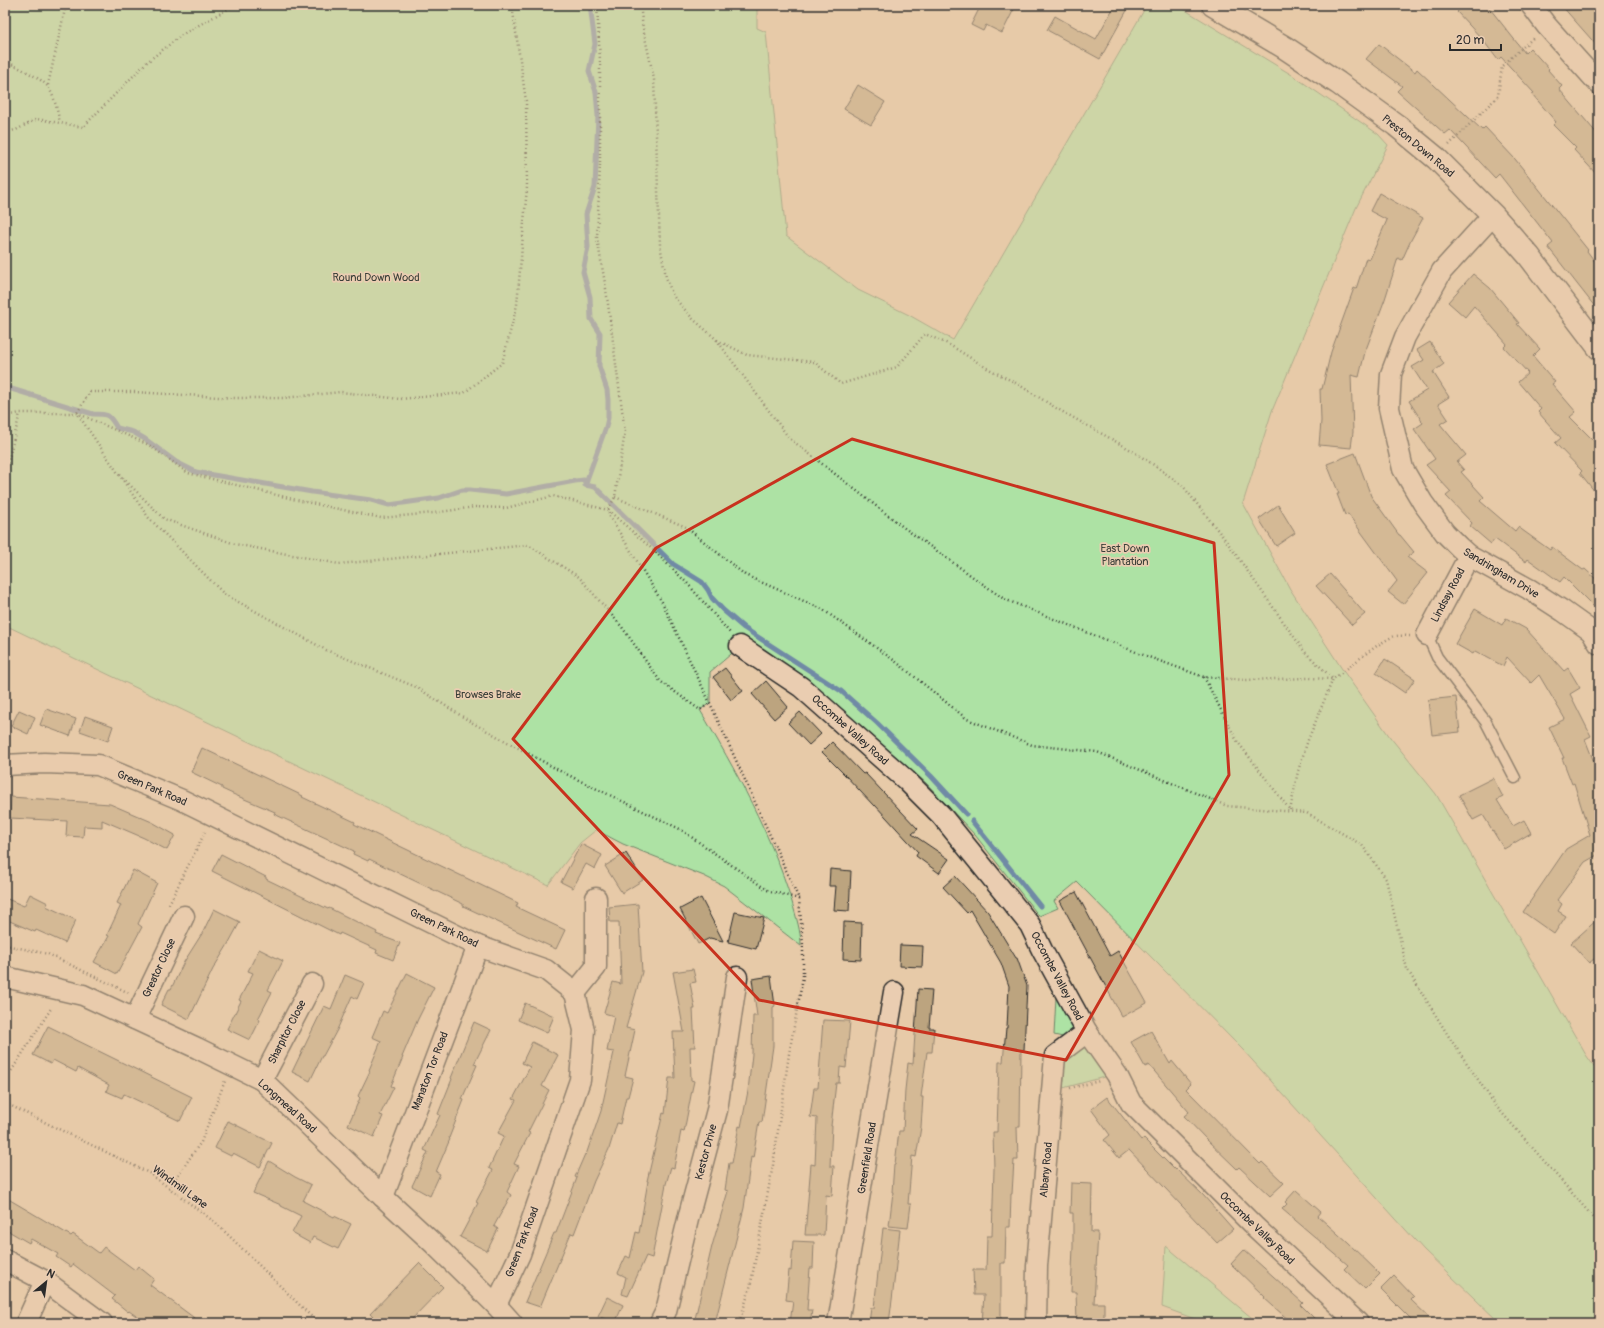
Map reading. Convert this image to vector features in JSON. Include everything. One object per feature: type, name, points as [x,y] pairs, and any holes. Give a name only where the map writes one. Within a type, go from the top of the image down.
[{"type":"street","name":"Preston Down Road","points":[[1213,5],[1284,47],[1338,83],[1396,125],[1436,158],[1493,214],[1529,256],[1599,348]]},
{"type":"street","points":[[1531,5],[1546,25],[1599,84]]},
{"type":"street","name":"Sandringham Drive","points":[[1493,214],[1442,270],[1405,337],[1392,374],[1390,408],[1403,469],[1423,503],[1445,533],[1469,556],[1528,588],[1563,611],[1591,631],[1599,644]]},
{"type":"street","name":"Lindsay Road","points":[[1427,635],[1469,556]]},
{"type":"street","name":"Occombe Valley Road","points":[[740,646],[801,687],[906,780],[941,815],[1030,926],[1087,1032],[1117,1075],[1131,1103],[1254,1226],[1358,1323]]},
{"type":"street","name":"Green Park Road","points":[[5,765],[44,763],[98,765],[182,800],[478,946],[546,970],[575,993],[584,1030],[580,1080],[520,1254],[496,1305]]},
{"type":"street","points":[[575,993],[596,967],[596,898]]},
{"type":"street","name":"Greator Close","points":[[135,1019],[184,916]]},
{"type":"street","name":"Manaton Tor Road","points":[[383,1197],[478,946]]},
{"type":"street","name":"Longmead Road","points":[[5,977],[83,995],[262,1080],[434,1244],[496,1305],[512,1323]]},
{"type":"street","name":"Kestor Drive","points":[[660,1323],[666,1311],[690,1211],[717,1110],[737,977]]},
{"type":"street","name":"Sharpitor Close","points":[[262,1080],[312,984]]},
{"type":"street","name":"Greenfield Road","points":[[838,1323],[894,992]]},
{"type":"street","name":"Albany Road","points":[[1036,1323],[1037,1266],[1055,1056],[1087,1032]]},
{"type":"street","points":[[5,1260],[45,1281],[102,1323]]},
{"type":"street","points":[[26,1323],[45,1281]]},
{"type":"lane","points":[[1427,635],[1437,658],[1486,722],[1515,778]]},
{"type":"path","points":[[48,86],[66,5]]},
{"type":"path","points":[[5,132],[16,130],[37,119],[83,127],[147,62],[183,34],[235,5]]},
{"type":"path","points":[[77,413],[90,392],[134,392],[235,398],[283,398],[341,392],[400,399],[464,393],[502,363],[517,305],[527,187],[526,101],[512,5]]},
{"type":"path","points":[[597,5],[600,60],[600,156],[597,238],[606,289],[625,432],[615,497],[608,510],[610,517],[662,602],[710,703],[799,899],[803,978],[789,1054],[772,1172],[750,1288],[739,1323]]},
{"type":"path","points":[[640,5],[643,28],[654,79],[660,245],[666,276],[673,296],[693,319],[716,340],[788,438],[903,527],[1004,599],[1146,656],[1204,677],[1246,680],[1309,678],[1333,679],[1344,672],[1350,665],[1393,636],[1427,635]]},
{"type":"path","points":[[1436,158],[1498,96],[1502,66],[1546,25]]},
{"type":"path","points":[[5,61],[33,75],[48,86],[55,100],[60,122]]},
{"type":"path","points":[[716,340],[748,355],[814,362],[841,384],[897,367],[925,334],[948,344],[986,368],[1016,383],[1056,408],[1131,450],[1182,486],[1227,542],[1304,651],[1333,679]]},
{"type":"path","points":[[5,475],[20,413]]},
{"type":"path","points":[[5,416],[20,413],[77,413],[150,446],[188,473],[300,501],[381,518],[475,507],[506,508],[553,496],[608,510],[651,548],[687,583],[740,646]]},
{"type":"path","points":[[77,413],[148,517],[224,594],[326,650],[416,687],[471,722],[562,772],[680,828],[767,890],[799,899]]},
{"type":"path","points":[[116,470],[164,519],[235,544],[339,564],[528,545],[579,577],[622,627],[660,681],[700,710],[710,703]]},
{"type":"path","points":[[615,497],[686,527],[745,575],[822,609],[895,661],[967,720],[1032,745],[1097,752],[1227,806],[1307,813],[1362,845],[1386,879],[1407,969],[1451,1040],[1496,1106],[1599,1224]]},
{"type":"path","points":[[1204,677],[1237,741],[1290,811]]},
{"type":"path","points":[[1290,811],[1300,765],[1308,740],[1333,679]]},
{"type":"path","points":[[184,916],[166,908],[214,816]]},
{"type":"path","points":[[5,946],[48,954],[144,1000]]},
{"type":"path","points":[[5,1081],[55,1002],[58,989]]},
{"type":"path","points":[[169,1188],[201,1142],[232,1065]]},
{"type":"path","points":[[1069,1089],[1104,1080]]},
{"type":"path","name":"Windmill Lane","points":[[5,1103],[148,1172],[216,1223],[318,1323]]},
{"type":"highlighted area","points":[[852,439],[1214,543],[1229,775],[1066,1060],[759,1000],[513,739],[656,548]]},
{"type":"green space","points":[[5,5],[757,5],[757,28],[766,32],[786,236],[858,290],[909,315],[953,340],[1147,5],[1177,5],[1292,75],[1378,134],[1388,145],[1356,208],[1272,411],[1243,503],[1290,589],[1344,672],[1390,737],[1436,794],[1586,1055],[1599,1073],[1599,1323],[1500,1323],[1424,1250],[1243,1050],[1077,882],[1054,901],[1058,908],[1039,916],[975,835],[926,783],[808,679],[744,643],[710,672],[710,703],[700,710],[752,803],[774,852],[792,902],[799,929],[801,946],[724,886],[704,876],[623,844],[596,830],[580,843],[548,885],[5,625]]},
{"type":"green space","points":[[1054,986],[1074,1028],[1067,1038],[1054,1035],[1056,997]]},
{"type":"green space","points":[[1080,1046],[1087,1048],[1108,1076],[1063,1088],[1065,1065],[1068,1056]]},
{"type":"green space","points":[[1166,1246],[1258,1323],[1206,1323],[1162,1307]]},
{"type":"building","points":[[981,5],[1016,5],[1002,33],[986,25],[983,31],[971,25]]},
{"type":"building","points":[[1115,5],[1130,5],[1100,59],[1047,30],[1055,16],[1096,39]]},
{"type":"building","points":[[1464,5],[1487,5],[1525,53],[1530,48],[1549,69],[1548,70],[1562,86],[1559,89],[1599,136],[1599,177],[1574,150],[1576,148],[1553,125],[1556,122],[1532,94],[1534,93],[1501,57],[1498,60],[1482,39],[1457,12]]},
{"type":"building","points":[[1561,5],[1599,5],[1599,48]]},
{"type":"building","points":[[1379,44],[1415,72],[1417,69],[1482,130],[1485,127],[1515,159],[1588,250],[1587,251],[1599,267],[1599,312],[1548,247],[1553,243],[1499,174],[1495,178],[1450,130],[1445,134],[1397,91],[1402,86],[1366,59]]},
{"type":"building","points":[[858,85],[885,102],[871,125],[844,109]]},
{"type":"building","points":[[1379,193],[1423,218],[1402,260],[1398,258],[1385,299],[1365,352],[1359,377],[1351,375],[1353,432],[1351,448],[1319,445],[1321,421],[1320,389],[1322,389],[1331,352],[1354,288],[1356,289],[1366,258],[1370,259],[1387,220],[1370,211]]},
{"type":"building","points":[[1473,274],[1490,288],[1519,323],[1517,324],[1540,349],[1533,356],[1555,382],[1552,384],[1576,412],[1570,417],[1599,446],[1599,497],[1580,473],[1582,471],[1555,443],[1561,438],[1538,412],[1541,409],[1518,382],[1528,373],[1504,347],[1507,344],[1474,306],[1465,317],[1448,302]]},
{"type":"building","points":[[1430,342],[1444,364],[1433,372],[1449,397],[1438,404],[1448,419],[1440,424],[1466,455],[1457,462],[1464,470],[1461,472],[1484,497],[1480,501],[1515,531],[1518,527],[1550,550],[1552,547],[1583,570],[1585,569],[1599,582],[1599,612],[1564,577],[1560,582],[1528,559],[1526,562],[1495,539],[1491,544],[1470,526],[1472,523],[1446,496],[1451,492],[1426,465],[1435,459],[1414,429],[1423,423],[1409,401],[1427,390],[1412,367],[1424,360],[1417,350]]},
{"type":"building","points":[[1355,453],[1371,496],[1399,535],[1414,552],[1407,557],[1428,573],[1403,604],[1388,592],[1397,581],[1348,514],[1345,515],[1337,494],[1339,494],[1327,464]]},
{"type":"building","points":[[1278,505],[1295,533],[1276,546],[1259,519]]},
{"type":"building","points":[[1330,574],[1365,614],[1352,625],[1316,586]]},
{"type":"building","points":[[1475,609],[1502,625],[1506,618],[1526,629],[1564,671],[1568,668],[1580,688],[1570,694],[1591,736],[1585,739],[1599,775],[1599,854],[1585,862],[1557,900],[1562,904],[1558,911],[1566,916],[1554,934],[1523,912],[1566,849],[1590,835],[1574,783],[1572,784],[1562,758],[1564,758],[1549,727],[1565,719],[1539,675],[1531,683],[1507,657],[1503,666],[1475,651],[1473,654],[1455,644]]},
{"type":"building","points":[[1385,659],[1415,679],[1405,693],[1376,673]]},
{"type":"building","points":[[725,668],[743,691],[731,700],[713,677]]},
{"type":"building","points":[[766,681],[788,707],[774,719],[752,694]]},
{"type":"building","points":[[1456,697],[1460,732],[1432,735],[1428,700]]},
{"type":"building","points":[[46,709],[76,719],[70,736],[40,725]]},
{"type":"building","points":[[19,710],[35,717],[28,734],[11,726]]},
{"type":"building","points":[[800,712],[821,734],[809,745],[788,723]]},
{"type":"building","points":[[85,716],[113,726],[108,741],[80,731]]},
{"type":"building","points":[[832,742],[863,774],[865,773],[918,829],[912,834],[949,859],[939,873],[916,856],[918,852],[875,805],[874,806],[822,752]]},
{"type":"building","points":[[202,748],[303,796],[302,797],[355,822],[354,824],[518,903],[516,907],[565,930],[556,949],[463,906],[463,904],[369,859],[368,861],[353,854],[354,851],[274,814],[275,812],[222,789],[222,787],[191,772]]},
{"type":"building","points":[[1493,778],[1503,797],[1497,800],[1513,826],[1524,820],[1531,833],[1504,849],[1483,815],[1473,820],[1459,795]]},
{"type":"building","points":[[11,797],[110,804],[152,822],[175,835],[167,850],[144,838],[102,820],[102,827],[84,826],[83,837],[66,836],[67,821],[10,818]]},
{"type":"building","points":[[581,844],[602,855],[595,869],[586,864],[573,888],[561,882]]},
{"type":"building","points":[[626,853],[643,880],[622,893],[605,866]]},
{"type":"building","points":[[221,854],[266,877],[266,879],[377,932],[376,934],[400,943],[393,960],[376,953],[377,950],[340,933],[339,935],[212,871]]},
{"type":"building","points":[[830,869],[851,871],[849,911],[834,910],[836,886],[829,886]]},
{"type":"building","points":[[133,870],[157,883],[138,924],[142,927],[117,974],[94,962],[109,936],[107,935],[121,905],[117,903]]},
{"type":"building","points":[[955,876],[988,912],[1017,958],[1027,986],[1024,1050],[1021,1050],[1020,1127],[1017,1127],[1018,1160],[1014,1160],[1010,1227],[1006,1227],[1005,1263],[1001,1263],[1001,1323],[982,1323],[984,1295],[974,1295],[973,1270],[986,1270],[987,1236],[992,1236],[994,1169],[993,1132],[997,1132],[999,1062],[1003,1062],[1007,1028],[1009,986],[1001,963],[970,910],[967,913],[943,887]]},
{"type":"building","points":[[1076,892],[1110,956],[1118,951],[1147,1003],[1122,1017],[1060,901]]},
{"type":"building","points":[[30,894],[48,903],[46,906],[76,920],[65,943],[36,930],[35,932],[5,919],[5,898],[24,906]]},
{"type":"building","points":[[701,898],[723,941],[710,938],[698,944],[680,909]]},
{"type":"building","points":[[638,904],[642,972],[626,1028],[635,1030],[625,1076],[633,1078],[628,1097],[626,1097],[620,1124],[617,1123],[609,1149],[594,1181],[574,1234],[571,1233],[540,1307],[525,1302],[554,1233],[556,1233],[577,1178],[575,1177],[585,1154],[586,1155],[601,1111],[614,1052],[607,1051],[614,1016],[604,1013],[613,982],[621,984],[619,922],[610,922],[609,907]]},
{"type":"building","points":[[214,909],[240,922],[213,969],[189,1019],[161,1005],[169,989],[171,989],[184,962],[203,932]]},
{"type":"building","points":[[735,912],[764,918],[756,949],[728,942]]},
{"type":"building","points":[[1599,918],[1599,955],[1589,963],[1571,943]]},
{"type":"building","points":[[844,922],[862,923],[861,960],[843,959]]},
{"type":"building","points":[[900,945],[923,946],[922,967],[899,966]]},
{"type":"building","points":[[259,949],[283,961],[268,990],[272,992],[258,1019],[260,1020],[250,1040],[227,1029],[241,1001],[239,1000],[253,973],[248,971]]},
{"type":"building","points":[[693,969],[696,982],[690,983],[695,1009],[693,1009],[695,1047],[690,1047],[691,1080],[694,1081],[684,1132],[681,1131],[674,1168],[671,1167],[666,1184],[652,1258],[646,1256],[628,1296],[622,1294],[626,1277],[618,1273],[626,1256],[630,1258],[636,1232],[639,1233],[647,1181],[663,1113],[665,1114],[669,1078],[675,1078],[673,1032],[684,1032],[673,972]]},
{"type":"building","points":[[407,973],[434,987],[418,1019],[402,1057],[391,1086],[394,1087],[380,1115],[383,1116],[374,1137],[348,1125],[360,1098],[358,1096],[370,1071],[369,1070],[381,1041],[372,1037],[383,1011],[387,1013]]},
{"type":"building","points":[[345,975],[364,983],[357,999],[352,996],[337,1030],[310,1081],[292,1072],[324,1006],[331,1009]]},
{"type":"building","points":[[771,976],[775,1006],[773,1007],[773,1046],[762,1122],[759,1122],[753,1158],[751,1157],[744,1208],[715,1323],[694,1323],[712,1246],[728,1191],[725,1190],[729,1163],[732,1163],[748,1091],[752,1054],[753,1016],[757,1016],[752,979]]},
{"type":"building","points":[[918,989],[932,990],[929,1028],[934,1028],[932,1052],[927,1052],[921,1097],[923,1097],[921,1127],[916,1157],[912,1156],[908,1204],[911,1204],[908,1228],[889,1226],[893,1192],[894,1164],[899,1131],[903,1131],[908,1063],[913,1064]]},
{"type":"building","points":[[525,1003],[554,1016],[547,1033],[518,1020]]},
{"type":"building","points":[[823,1020],[850,1021],[846,1068],[840,1067],[839,1083],[836,1083],[831,1126],[830,1166],[834,1166],[832,1196],[826,1195],[824,1235],[805,1235],[811,1164],[815,1165],[817,1118],[810,1117],[814,1088],[818,1088]]},
{"type":"building","points":[[474,1022],[491,1030],[474,1064],[477,1065],[462,1099],[464,1100],[436,1172],[440,1174],[430,1196],[412,1186],[428,1152],[424,1150],[440,1115],[438,1114],[452,1079],[451,1078]]},
{"type":"building","points":[[48,1026],[192,1097],[180,1121],[124,1094],[122,1098],[106,1091],[109,1085],[78,1068],[76,1072],[53,1060],[51,1064],[33,1055]]},
{"type":"building","points":[[1151,1031],[1170,1064],[1172,1061],[1191,1084],[1186,1089],[1260,1164],[1262,1162],[1284,1183],[1270,1196],[1239,1167],[1237,1169],[1206,1139],[1184,1116],[1189,1112],[1149,1065],[1145,1067],[1131,1042]]},
{"type":"building","points":[[532,1042],[558,1055],[542,1086],[549,1090],[528,1132],[530,1133],[514,1164],[519,1166],[507,1192],[511,1195],[494,1226],[498,1229],[487,1251],[460,1237],[493,1170],[489,1168],[504,1136],[498,1133],[516,1100],[513,1099],[530,1067],[522,1063]]},
{"type":"building","points":[[1107,1097],[1141,1140],[1143,1138],[1203,1195],[1233,1229],[1217,1243],[1129,1150],[1119,1158],[1104,1140],[1110,1135],[1091,1109]]},
{"type":"building","points":[[228,1121],[272,1143],[260,1167],[233,1153],[231,1156],[215,1148]]},
{"type":"building","points":[[269,1161],[311,1185],[303,1201],[351,1224],[338,1249],[313,1237],[310,1243],[292,1233],[301,1216],[281,1205],[253,1193]]},
{"type":"building","points":[[1071,1183],[1092,1184],[1091,1232],[1098,1232],[1094,1303],[1104,1303],[1104,1323],[1077,1323],[1076,1292],[1071,1292],[1073,1213],[1070,1213]]},
{"type":"building","points":[[1296,1190],[1321,1212],[1318,1216],[1380,1274],[1365,1289],[1344,1269],[1348,1265],[1282,1209],[1287,1204],[1285,1202]]},
{"type":"building","points":[[5,1197],[71,1236],[73,1234],[99,1253],[104,1247],[135,1270],[138,1266],[154,1279],[150,1285],[201,1323],[146,1323],[129,1311],[128,1312],[112,1299],[115,1296],[73,1264],[71,1267],[56,1257],[58,1254],[31,1239],[29,1243],[5,1229]]},
{"type":"building","points":[[883,1228],[900,1230],[889,1323],[869,1323],[871,1308],[874,1308]]},
{"type":"building","points":[[793,1241],[814,1242],[813,1268],[810,1268],[807,1310],[812,1310],[810,1323],[790,1323],[793,1301],[786,1300],[789,1270],[791,1271]]},
{"type":"building","points":[[1244,1250],[1303,1303],[1301,1305],[1319,1323],[1292,1323],[1264,1298],[1265,1297],[1231,1264]]},
{"type":"building","points":[[419,1263],[443,1287],[408,1323],[379,1323],[370,1314]]},
{"type":"building","points":[[1394,1276],[1414,1297],[1411,1300],[1435,1323],[1415,1323],[1381,1289]]},
{"type":"building","points":[[607,1297],[623,1305],[615,1323],[598,1316]]},
{"type":"waterway","points":[[590,5],[595,44],[589,71],[596,92],[598,116],[595,187],[586,214],[588,247],[583,272],[590,297],[591,319],[600,333],[599,366],[607,390],[608,418],[585,485],[595,487],[673,564],[702,582],[712,598],[723,610],[744,628],[841,691],[877,723],[931,776],[966,814]]},
{"type":"waterway","points":[[5,387],[93,414],[108,416],[117,428],[133,432],[176,462],[196,472],[312,492],[371,500],[389,505],[439,498],[462,490],[506,494],[575,481],[587,481]]},
{"type":"waterway","points":[[972,821],[1040,906]]},
{"type":"park label","name":"Round Down Wood","points":[[376,277]]},
{"type":"park label","name":"East Down Plantation","points":[[1125,554]]},
{"type":"park label","name":"Browses Brake","points":[[488,694]]}]
